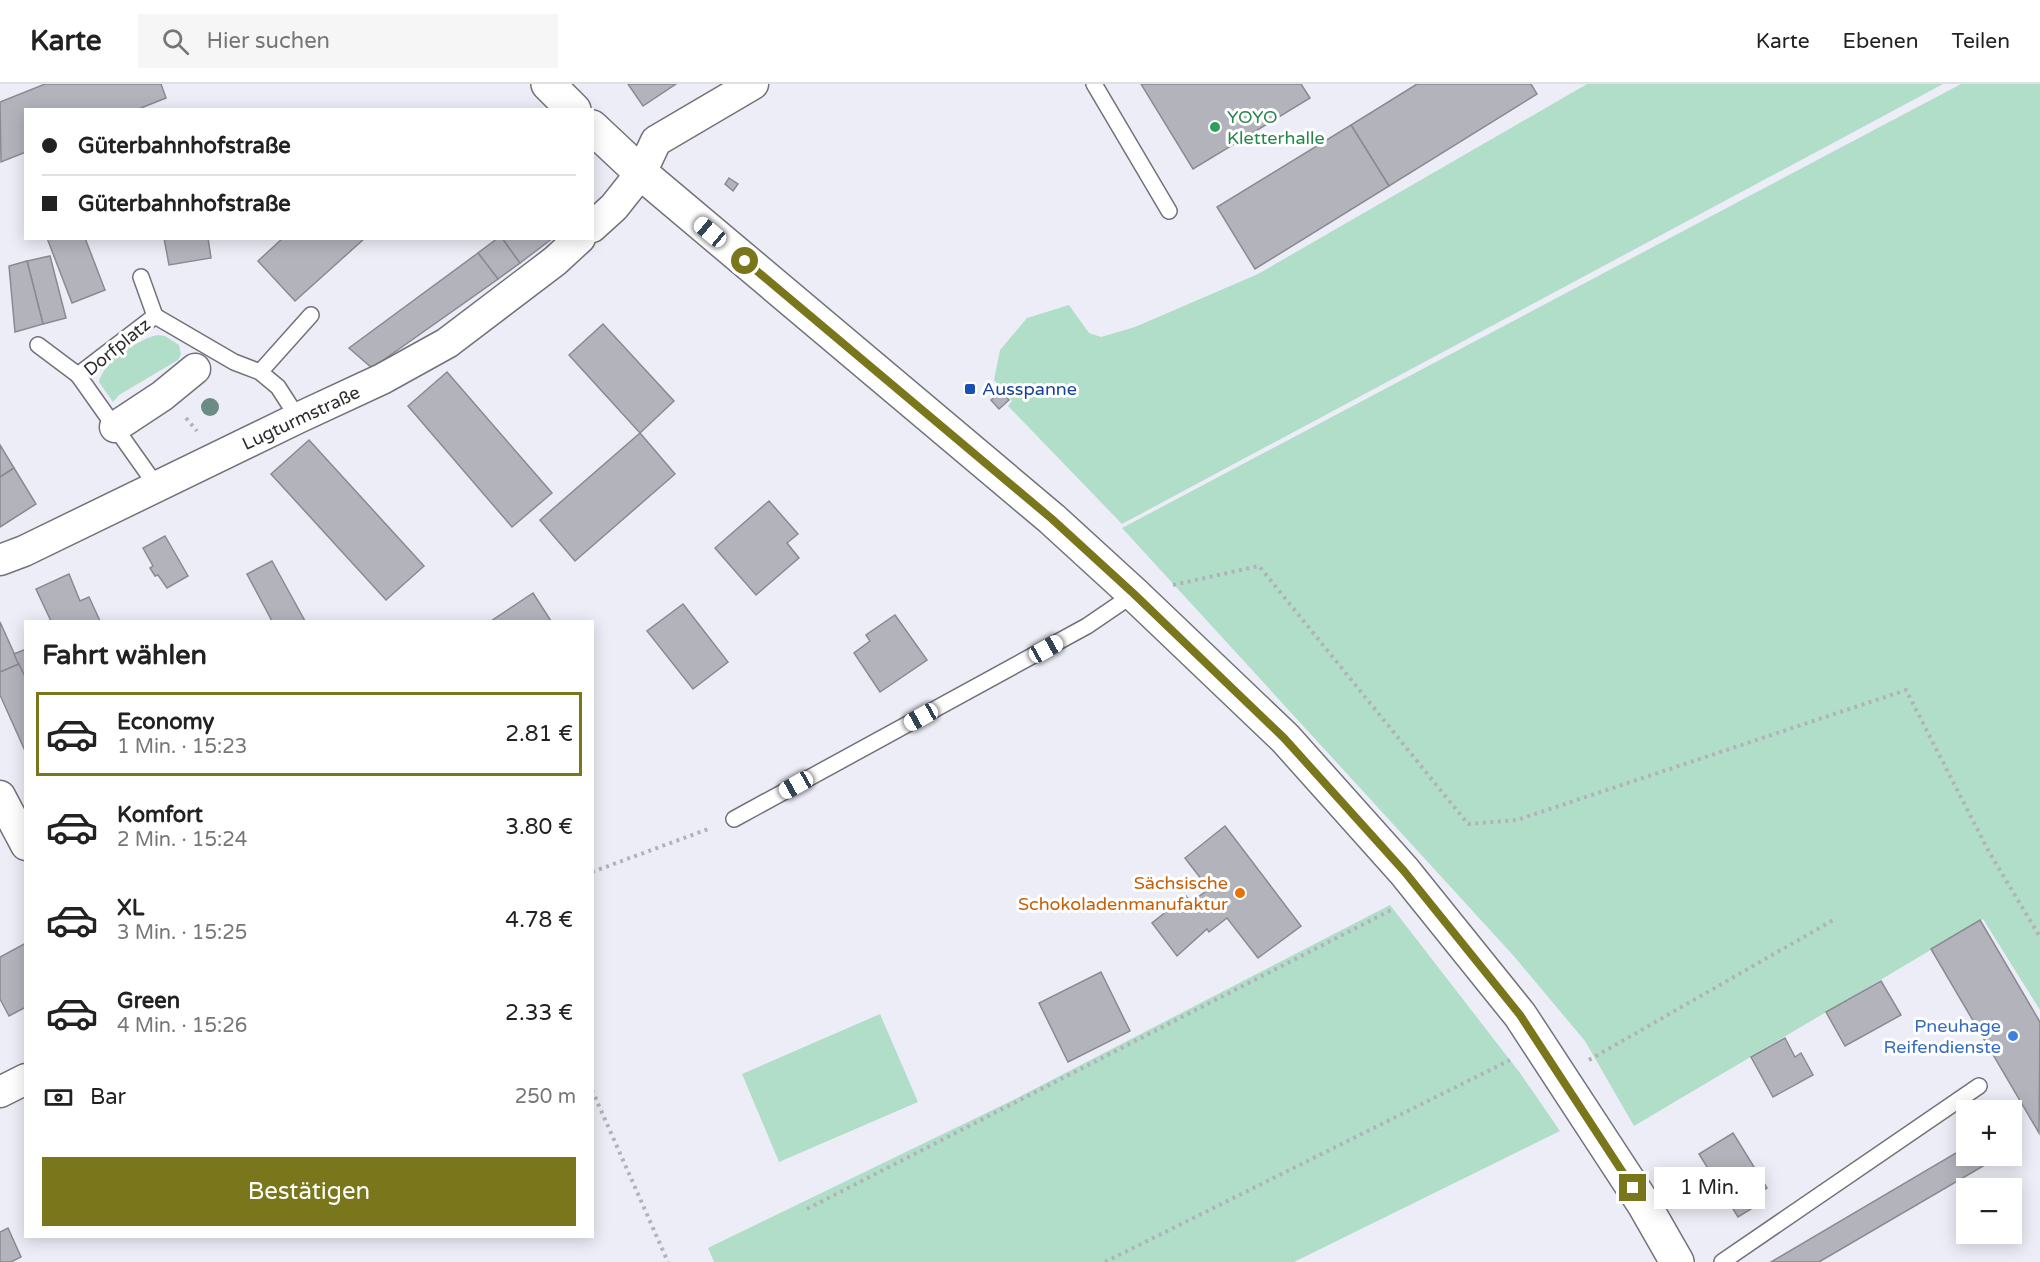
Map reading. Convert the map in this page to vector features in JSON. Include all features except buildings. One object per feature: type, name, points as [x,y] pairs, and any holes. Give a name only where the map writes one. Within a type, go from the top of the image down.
[{"type":"main road","points":[[548,84],[572,108]]},
{"type":"main road","points":[[594,129],[641,173],[1052,519],[1284,738],[1423,894],[1520,1015],[1646,1206],[1677,1262]]},
{"type":"street","points":[[594,225],[614,207],[641,173],[656,141],[753,84]]},
{"type":"street","name":"Lugturmstraße","points":[[0,560],[158,488],[298,418],[382,380],[447,343],[555,261],[578,240]]},
{"type":"street","points":[[115,428],[171,405],[201,357]]},
{"type":"street","points":[[0,795],[24,841]]},
{"type":"street","points":[[0,1092],[24,1080]]},
{"type":"lane","points":[[1094,84],[1169,211]]},
{"type":"lane","points":[[141,277],[155,316]]},
{"type":"lane","points":[[260,372],[311,315]]},
{"type":"lane","name":"Dorfplatz","points":[[158,488],[78,375],[155,316],[201,357],[260,372],[278,387],[298,418]]},
{"type":"lane","points":[[38,345],[78,375]]},
{"type":"lane","points":[[734,819],[1087,626],[1134,594]]},
{"type":"lane","points":[[1722,1262],[1979,1086]]},
{"type":"path","points":[[1134,594],[1258,566],[1468,824],[1517,820],[1906,690],[1989,852],[2040,937]]},
{"type":"path","points":[[594,871],[734,819]]},
{"type":"path","points":[[807,1209],[1423,894]]},
{"type":"path","points":[[1560,1076],[1836,919]]},
{"type":"path","points":[[1105,1262],[1540,1046]]},
{"type":"path","points":[[594,1095],[668,1262]]},
{"type":"green space","points":[[1587,84],[1943,84],[1122,524],[1008,406],[1012,401],[994,380],[1000,350],[1027,318],[1069,305],[1089,333],[1101,337],[1135,327],[1258,274]]},
{"type":"green space","points":[[1961,84],[2040,84],[2040,1010],[1983,919],[1634,1126],[1585,1041],[1512,954],[1122,528]]},
{"type":"green space","points":[[158,335],[165,336],[179,345],[181,354],[178,360],[119,395],[113,402],[99,382],[107,367],[132,346]]},
{"type":"green space","points":[[1390,905],[1520,1073],[1560,1131],[1294,1262],[714,1262],[708,1248],[1011,1101]]},
{"type":"green space","points":[[880,1014],[918,1102],[779,1162],[742,1074]]},
{"type":"place","name":"YOYO Kletterhalle","points":[[1215,127]]},
{"type":"place","name":"Ausspanne","points":[[970,389]]},
{"type":"place","name":"Sächsische Schokoladenmanufaktur","points":[[1240,893]]},
{"type":"place","name":"Pneuhage Reifendienste","points":[[2013,1036]]},
{"type":"route","points":[[745,261],[1052,519],[1284,738],[1404,871],[1520,1015],[1633,1188]]}]
